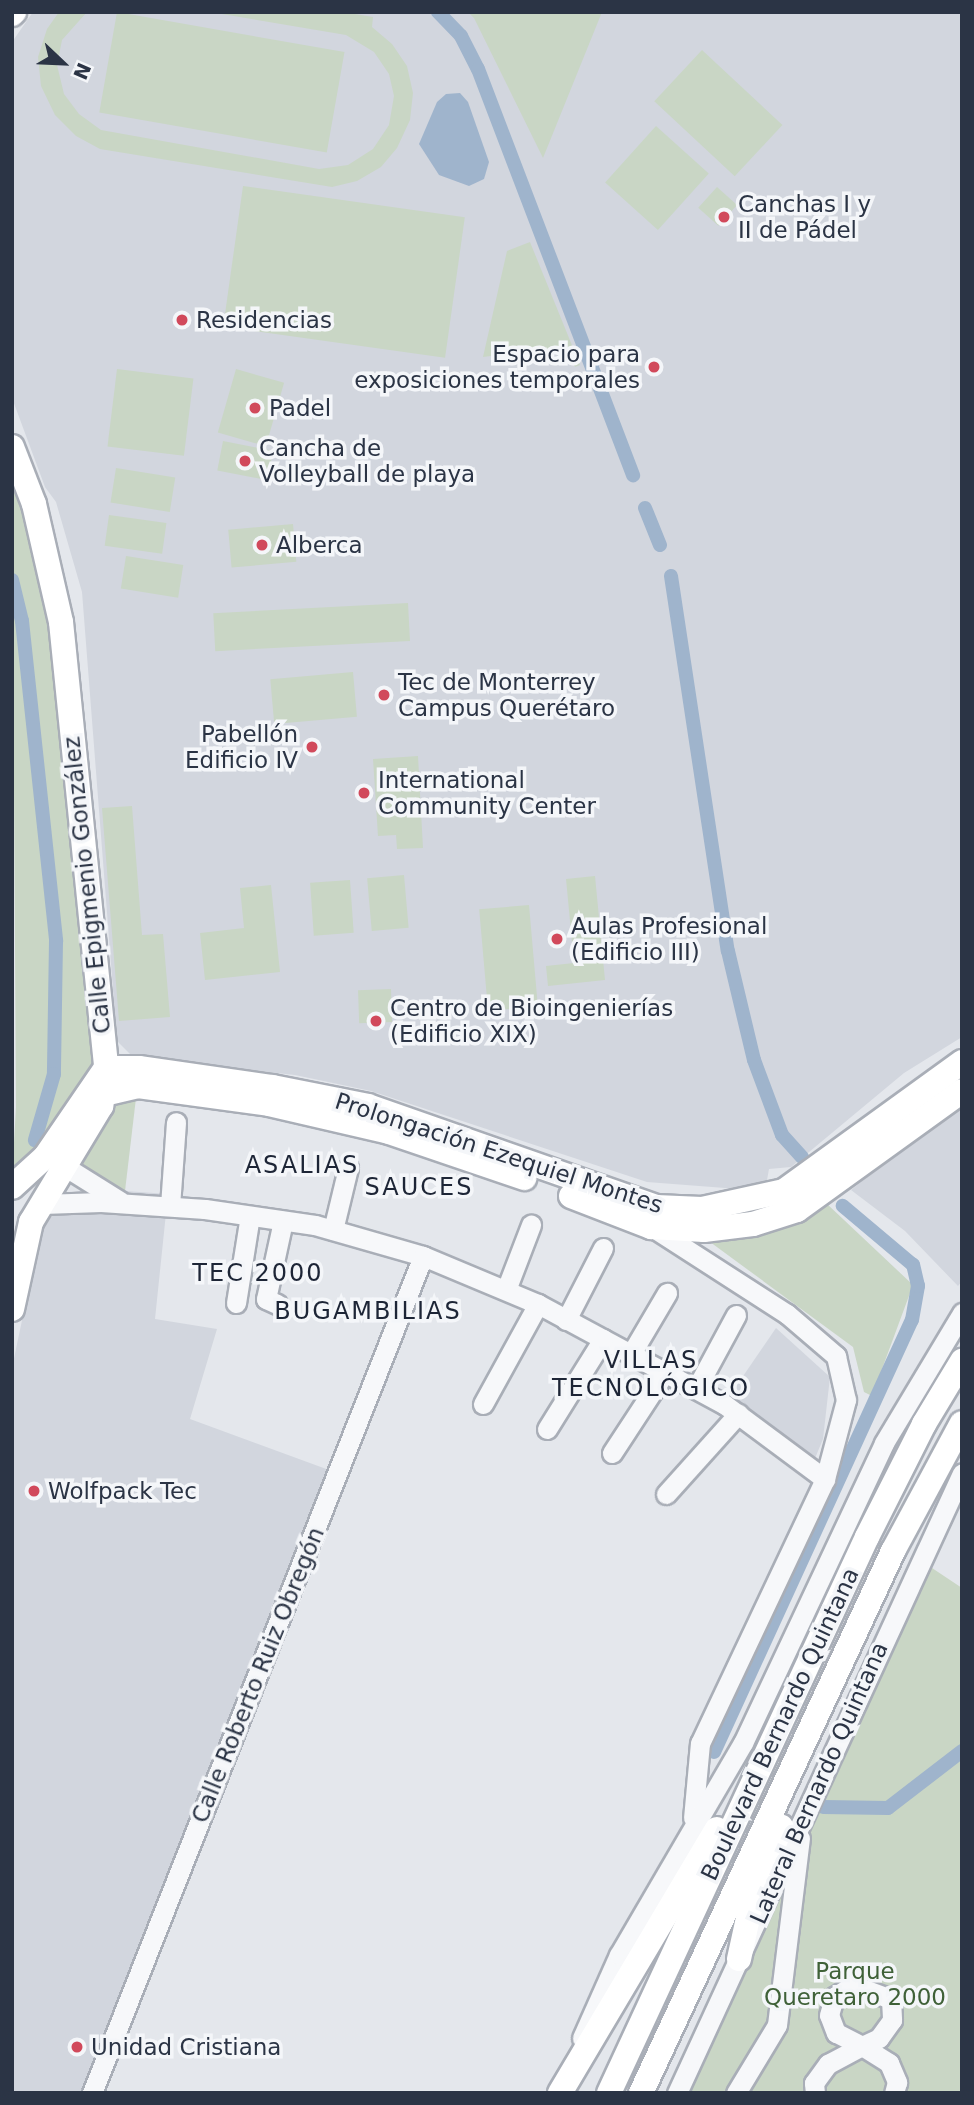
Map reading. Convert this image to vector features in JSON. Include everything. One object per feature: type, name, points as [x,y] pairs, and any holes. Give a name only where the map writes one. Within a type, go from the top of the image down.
[{"type":"main road","name":"Calle Epigmenio González","points":[[12,447],[34,504],[61,622],[106,1068],[104,1094],[32,1222],[12,1308]]},
{"type":"main road","name":"Prolongación Ezequiel Montes","points":[[106,1068],[273,1087],[368,1106],[656,1207],[702,1209],[784,1191],[962,1062]]},
{"type":"main road","points":[[12,1188],[45,1157],[106,1068]]},
{"type":"main road","name":"Prolongación Ezequiel Montes","points":[[104,1094],[138,1086],[222,1097],[389,1132],[651,1227],[704,1230],[741,1226],[797,1210],[962,1091]]},
{"type":"main road","name":"Boulevard Bernardo Quintana","points":[[609,2093],[735,1790],[759,1765],[777,1732],[867,1537],[924,1424],[962,1361]]},
{"type":"main road","name":"Boulevard Bernardo Quintana","points":[[641,2093],[793,1811],[830,1686],[893,1552],[962,1423]]},
{"type":"main road","points":[[558,2093],[735,1790]]},
{"type":"main road","points":[[739,1959],[752,1900],[793,1811]]},
{"type":"street","points":[[170,1206],[176,1122]]},
{"type":"street","points":[[64,1166],[124,1203]]},
{"type":"street","points":[[333,1230],[348,1168]]},
{"type":"street","points":[[42,1204],[124,1203],[250,1216],[333,1230],[423,1256],[538,1304],[696,1389],[738,1414],[825,1479]]},
{"type":"street","points":[[236,1303],[250,1216]]},
{"type":"street","points":[[277,1304],[266,1299],[283,1221]]},
{"type":"street","points":[[506,1290],[531,1225]]},
{"type":"street","name":"Prolongación Ezequiel Montes","points":[[651,1227],[788,1314],[836,1356],[846,1400],[825,1479],[700,1743],[692,1824]]},
{"type":"street","points":[[566,1320],[603,1248]]},
{"type":"street","name":"Calle Roberto Ruiz Obregón","points":[[92,2093],[423,1256]]},
{"type":"street","points":[[631,1354],[667,1293]]},
{"type":"street","points":[[483,1404],[538,1304]]},
{"type":"street","points":[[558,2093],[619,1955],[692,1824],[735,1790],[743,1743],[884,1443],[962,1313]]},
{"type":"street","points":[[696,1389],[736,1315]]},
{"type":"street","points":[[547,1429],[603,1339]]},
{"type":"street","points":[[612,1453],[665,1373]]},
{"type":"street","points":[[666,1494],[738,1414]]},
{"type":"street","name":"Lateral Bernardo Quintana","points":[[801,1783],[962,1473]]},
{"type":"street","points":[[736,2093],[777,2025],[793,1811]]},
{"type":"street","points":[[677,2093],[739,1959]]},
{"type":"street","points":[[815,2093],[814,2083],[828,2064],[862,2046],[889,2063],[897,2082],[894,2093]]},
{"type":"shaded area","name":"Tec de Monterrey Campus Querétaro","points":[[33,12],[962,12],[962,1037],[904,1073],[791,1167],[769,1169],[765,1191],[647,1182],[371,1091],[295,1075],[133,1057],[117,1041],[82,592],[56,502],[45,487],[12,398],[12,42]]},
{"type":"shaded area","points":[[962,1101],[962,1281],[958,1286],[905,1231],[851,1190]]},
{"type":"shaded area","points":[[125,1191],[168,1194],[155,1319],[217,1329],[190,1419],[329,1470],[86,2093],[12,2093],[12,1368],[42,1225],[57,1212],[70,1210],[123,1216]]},
{"type":"shaded area","points":[[776,1328],[830,1377],[823,1439],[811,1468],[724,1404]]},
{"type":"green space","points":[[59,12],[87,12],[62,40],[57,65],[64,94],[79,114],[101,130],[319,169],[348,165],[373,149],[389,125],[394,96],[389,74],[374,52],[346,35],[210,12],[343,12],[373,17],[372,27],[392,44],[407,66],[413,93],[410,120],[397,148],[381,167],[357,181],[332,187],[100,149],[76,136],[55,115],[41,86],[38,57],[47,29]]},
{"type":"green space","points":[[117,12],[344,52],[327,153],[99,112]]},
{"type":"green space","points":[[468,12],[602,12],[543,158],[474,18]]},
{"type":"green space","points":[[702,50],[782,125],[735,176],[654,101]]},
{"type":"green space","points":[[656,126],[709,174],[658,230],[605,182]]},
{"type":"green space","points":[[243,186],[465,217],[445,358],[223,327]]},
{"type":"green space","points":[[717,187],[737,205],[718,226],[698,208]]},
{"type":"green space","points":[[530,242],[580,365],[575,367],[572,360],[543,349],[483,357],[507,251]]},
{"type":"green space","points":[[117,369],[193,378],[184,456],[107,446]]},
{"type":"green space","name":"Padel","points":[[236,369],[284,383],[266,446],[218,432]]},
{"type":"green space","name":"Cancha de Volleyball de playa","points":[[223,441],[273,451],[267,480],[217,470]]},
{"type":"green space","points":[[12,467],[27,504],[60,679],[97,1068],[42,1147],[12,1178],[16,1107]]},
{"type":"green space","points":[[116,468],[175,477],[170,512],[111,503]]},
{"type":"green space","points":[[109,515],[166,523],[162,554],[105,546]]},
{"type":"green space","name":"Alberca","points":[[293,524],[296,562],[232,568],[228,530]]},
{"type":"green space","points":[[126,556],[183,565],[178,598],[121,589]]},
{"type":"green space","points":[[408,603],[410,641],[215,651],[213,613]]},
{"type":"green space","points":[[353,672],[357,717],[274,724],[270,679]]},
{"type":"green space","points":[[418,756],[423,848],[397,849],[396,835],[378,836],[373,759]]},
{"type":"green space","points":[[132,806],[142,935],[163,934],[170,1017],[119,1021],[102,808]]},
{"type":"green space","points":[[404,875],[409,928],[372,931],[367,878]]},
{"type":"green space","points":[[595,876],[605,980],[548,986],[546,966],[574,963],[566,879]]},
{"type":"green space","points":[[350,880],[354,933],[314,936],[310,883]]},
{"type":"green space","points":[[271,885],[280,972],[205,980],[200,933],[244,928],[240,888]]},
{"type":"green space","points":[[529,905],[538,1007],[488,1011],[479,909]]},
{"type":"green space","points":[[391,989],[392,1022],[359,1023],[358,990]]},
{"type":"green space","points":[[136,1098],[125,1191],[77,1168],[119,1100]]},
{"type":"green space","points":[[826,1203],[913,1285],[872,1396],[864,1392],[853,1347],[706,1239]]},
{"type":"green space","name":"Parque Queretaro 2000","points":[[920,1560],[962,1588],[962,2093],[686,2093]]},
{"type":"water","points":[[460,93],[468,102],[489,162],[484,179],[469,186],[439,175],[419,144],[437,102],[446,94]]},
{"type":"waterway","points":[[438,12],[461,36],[478,69],[633,475]]},
{"type":"waterway","points":[[645,508],[660,545]]},
{"type":"waterway","points":[[671,576],[728,951],[754,1060],[782,1135],[802,1157]]},
{"type":"waterway","points":[[12,580],[22,621],[56,941],[54,1074],[35,1140]]},
{"type":"waterway","points":[[714,1752],[912,1320],[918,1286],[913,1265],[843,1206]]},
{"type":"waterway","points":[[823,1807],[888,1808],[962,1751]]},
{"type":"place","name":"Canchas I y II de Pádel","points":[[724,217]]},
{"type":"place","name":"Residencias","points":[[182,320]]},
{"type":"place","name":"Espacio para exposiciones temporales","points":[[654,367]]},
{"type":"place","name":"Padel","points":[[255,408]]},
{"type":"place","name":"Cancha de Volleyball de playa","points":[[245,461]]},
{"type":"place","name":"Alberca","points":[[262,545]]},
{"type":"place","name":"Tec de Monterrey Campus Querétaro","points":[[384,695]]},
{"type":"place","name":"Pabellón Edificio IV","points":[[312,747]]},
{"type":"place","name":"International Community Center","points":[[364,793]]},
{"type":"place","name":"Aulas Profesional (Edificio III)","points":[[557,939]]},
{"type":"place","name":"Centro de Bioingenierías (Edificio XIX)","points":[[376,1021]]},
{"type":"place","name":"Wolfpack Tec","points":[[34,1491]]},
{"type":"place","name":"Unidad Cristiana","points":[[77,2047]]},
{"type":"district","name":"ASALIAS","points":[[302,1166]]},
{"type":"district","name":"SAUCES","points":[[419,1188]]},
{"type":"district","name":"TEC 2000","points":[[258,1274]]},
{"type":"district","name":"BUGAMBILIAS","points":[[368,1312]]},
{"type":"district","name":"VILLAS TECNOLÓGICO","points":[[651,1375]]}]
